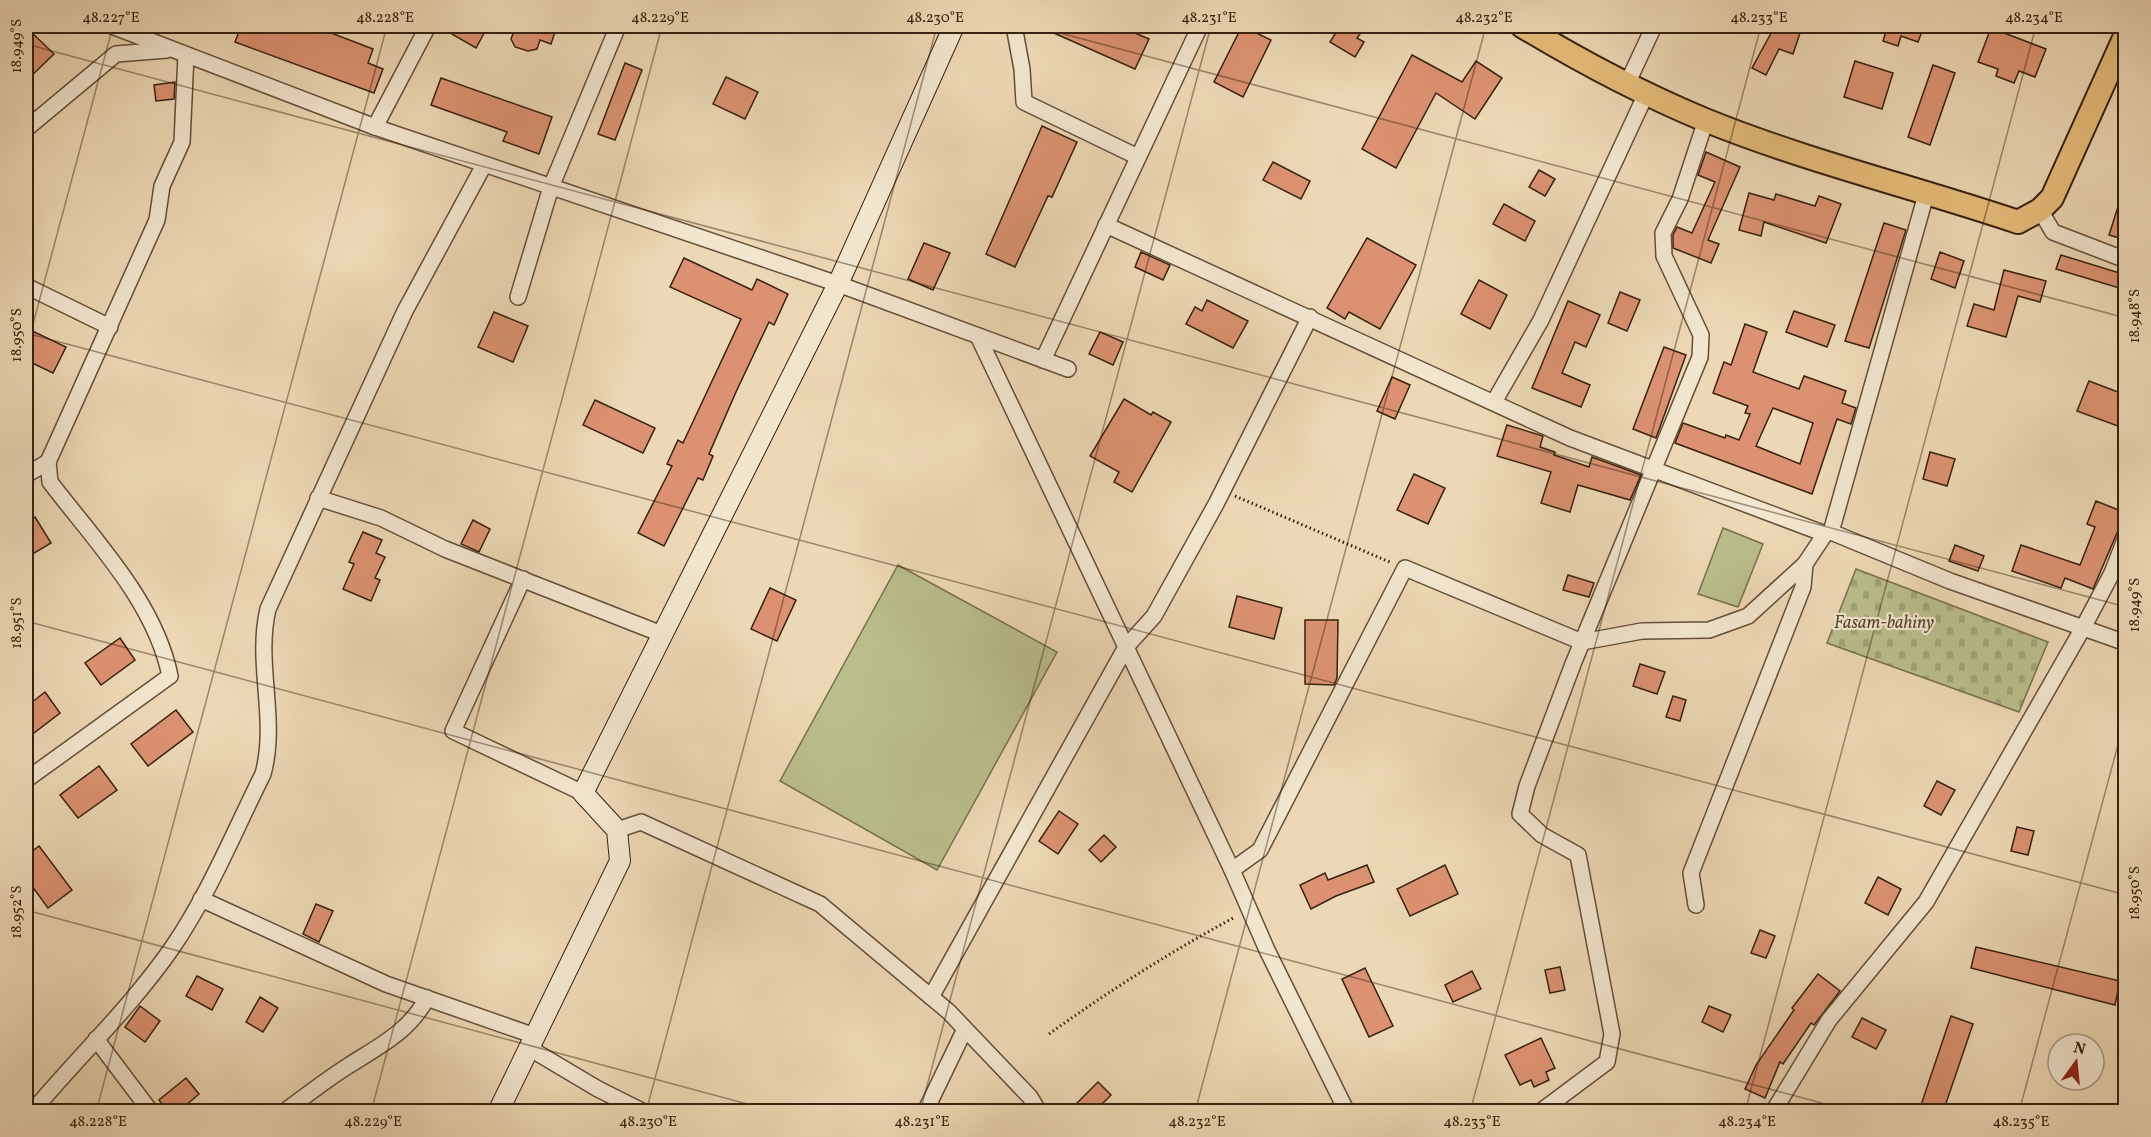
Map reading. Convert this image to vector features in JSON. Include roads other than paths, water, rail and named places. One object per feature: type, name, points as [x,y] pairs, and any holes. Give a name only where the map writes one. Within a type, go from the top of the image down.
[{"type":"main road","points":[[1522,26],[1637,89],[1706,120],[1835,166],[1927,191],[2018,222],[2040,210],[2052,198],[2126,34]]},
{"type":"street","points":[[112,26],[375,127],[838,284],[1068,369]]},
{"type":"street","points":[[375,127],[429,26]]},
{"type":"street","points":[[518,297],[551,187],[618,26]]},
{"type":"street","points":[[583,793],[838,284],[954,26]]},
{"type":"street","points":[[1014,26],[1023,69],[1024,102],[1138,158]]},
{"type":"street","points":[[1043,360],[1200,26]]},
{"type":"street","points":[[1494,402],[1541,321],[1637,89],[1654,26]]},
{"type":"street","points":[[26,129],[116,54],[170,49]]},
{"type":"street","points":[[26,780],[170,676],[164,648],[130,587],[50,482],[48,462],[157,220],[162,186],[182,142],[186,55]]},
{"type":"street","points":[[1540,1112],[1607,1062],[1612,1034],[1578,855],[1542,834],[1520,814],[1527,786],[1582,642],[1700,357],[1701,335],[1664,256],[1663,233],[1680,199],[1706,120]]},
{"type":"street","points":[[32,1112],[136,995],[171,949],[201,899],[263,774],[270,750],[262,634],[268,609],[405,311],[484,165]]},
{"type":"street","points":[[1232,870],[1260,850],[1405,568],[1582,642],[1642,631],[1709,630],[1748,616],[1805,564],[1828,533],[1927,191]]},
{"type":"street","points":[[2040,210],[2053,232],[2126,260]]},
{"type":"street","points":[[1106,225],[1570,438],[1828,533],[1950,581],[2126,643]]},
{"type":"street","points":[[26,286],[110,327]]},
{"type":"street","points":[[931,997],[1126,647],[1154,616],[1310,317]]},
{"type":"street","points":[[978,336],[1250,908],[1267,950],[1347,1112]]},
{"type":"street","points":[[26,475],[48,462]]},
{"type":"street","points":[[318,498],[381,518],[445,549],[664,634]]},
{"type":"street","points":[[1773,1112],[1829,1020],[1926,902],[2083,628],[2112,573],[2126,537]]},
{"type":"street","points":[[1696,905],[1691,873],[1803,587],[1805,564]]},
{"type":"street","points":[[498,1112],[620,861],[617,830],[583,793],[453,731],[523,579]]},
{"type":"street","points":[[617,830],[642,822],[820,904],[931,997],[1030,1097],[1039,1112]]},
{"type":"street","points":[[201,899],[386,984],[427,998],[532,1042],[598,1089],[644,1112]]},
{"type":"street","points":[[284,1112],[347,1067],[397,1036],[417,1016],[427,998]]},
{"type":"street","points":[[925,1112],[964,1029]]},
{"type":"street","points":[[96,1039],[151,1112]]},
{"type":"park label","name":"Fasam-bahiny","points":[[1884,622]]}]
